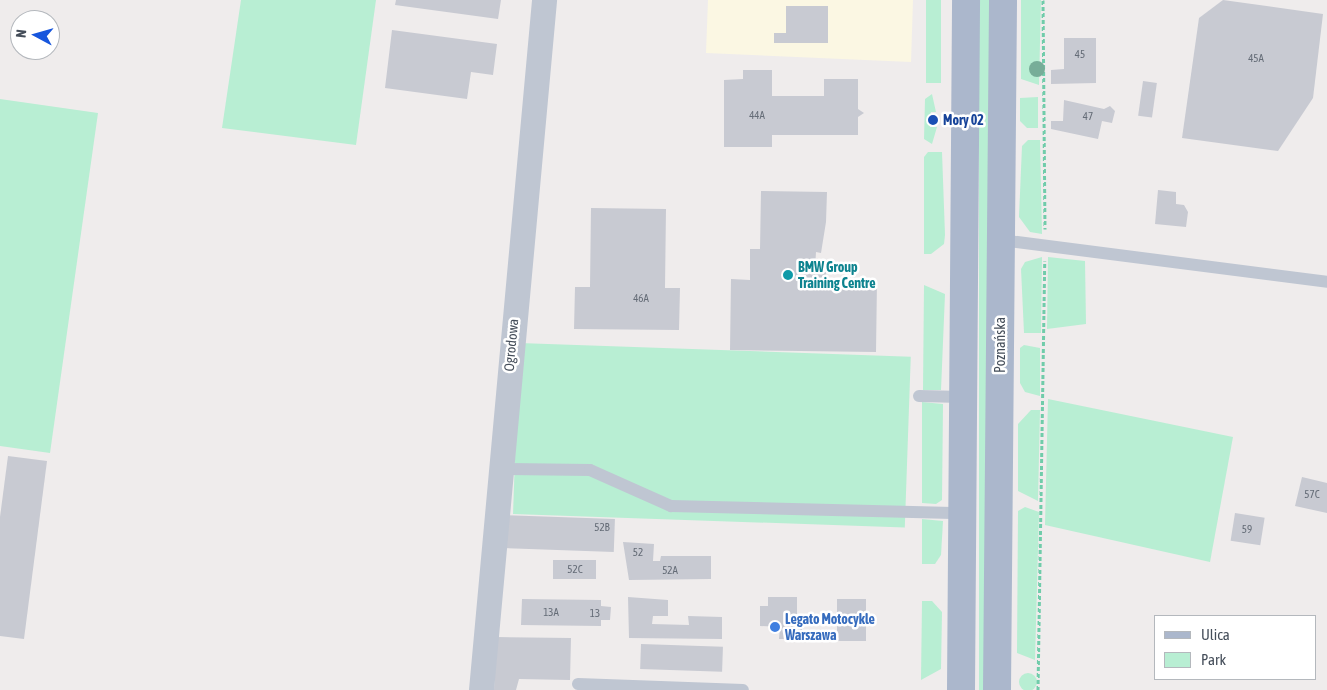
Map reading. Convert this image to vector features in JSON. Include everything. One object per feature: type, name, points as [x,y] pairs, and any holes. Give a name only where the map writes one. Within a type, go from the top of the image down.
[{"type":"main road","points":[[961,690],[966,0]]},
{"type":"main road","name":"Poznańska","points":[[997,690],[1003,0]]},
{"type":"street","name":"Ogrodowa","points":[[481,690],[544,0]]},
{"type":"lane","points":[[1001,240],[1327,282]]},
{"type":"lane","points":[[919,396],[964,397]]},
{"type":"lane","points":[[500,469],[590,470],[671,506],[963,513]]},
{"type":"lane","points":[[578,684],[743,690]]},
{"type":"path","points":[[1038,690],[1045,246],[1043,0]]},
{"type":"shaded area","points":[[708,0],[913,0],[911,62],[706,53]]},
{"type":"green space","points":[[241,0],[376,0],[356,145],[222,128]]},
{"type":"green space","points":[[926,0],[941,0],[941,83],[926,83]]},
{"type":"green space","points":[[979,0],[992,0],[992,690],[979,690]]},
{"type":"green space","points":[[1021,0],[1041,0],[1039,85],[1021,79]]},
{"type":"green space","points":[[932,94],[936,112],[931,112],[930,127],[937,127],[932,144],[924,139],[925,99]]},
{"type":"green space","points":[[1038,97],[1038,128],[1027,128],[1020,121],[1020,98]]},
{"type":"green space","points":[[0,99],[98,113],[50,453],[0,446]]},
{"type":"green space","points":[[1028,140],[1040,140],[1042,234],[1030,232],[1019,217],[1022,146]]},
{"type":"green space","points":[[928,152],[942,152],[945,235],[944,244],[931,254],[924,254],[924,157]]},
{"type":"green space","points":[[1042,257],[1041,333],[1024,333],[1021,269],[1025,262]]},
{"type":"green space","points":[[1048,257],[1085,261],[1086,324],[1047,329]]},
{"type":"green space","points":[[924,285],[945,294],[941,390],[923,390]]},
{"type":"green space","points":[[519,343],[911,357],[905,528],[513,514]]},
{"type":"green space","points":[[1024,345],[1040,348],[1040,396],[1025,392],[1020,383],[1020,348]]},
{"type":"green space","points":[[1048,399],[1233,437],[1210,562],[1045,525]]},
{"type":"green space","points":[[922,402],[943,404],[942,500],[936,504],[922,503]]},
{"type":"green space","points":[[1031,410],[1040,410],[1038,501],[1018,491],[1018,424]]},
{"type":"green space","points":[[1025,507],[1039,512],[1035,660],[1017,653],[1018,511]]},
{"type":"green space","points":[[922,519],[943,521],[941,555],[935,564],[922,564]]},
{"type":"green space","points":[[922,601],[932,601],[942,612],[941,669],[921,680]]},
{"type":"green space","points":[[1024,673],[1032,673],[1037,678],[1035,689],[1024,691],[1019,686],[1019,678]]},
{"type":"building","points":[[396,0],[501,0],[498,19],[395,5]]},
{"type":"building","points":[[1223,0],[1323,14],[1313,98],[1278,151],[1182,138],[1199,18]]},
{"type":"building","points":[[786,6],[828,6],[828,43],[774,43],[774,33],[786,33]]},
{"type":"building","points":[[392,30],[497,44],[493,75],[471,72],[467,99],[385,88]]},
{"type":"building","points":[[1064,38],[1096,38],[1096,83],[1051,84],[1051,70],[1064,69]]},
{"type":"building","points":[[743,70],[772,70],[772,96],[824,96],[824,79],[858,79],[858,109],[864,113],[858,117],[858,135],[772,135],[772,147],[724,147],[724,80],[743,79]]},
{"type":"building","points":[[1143,81],[1157,83],[1152,118],[1138,116]]},
{"type":"building","points":[[1064,100],[1104,109],[1110,106],[1115,111],[1112,123],[1102,121],[1098,139],[1051,129],[1051,121],[1063,121]]},
{"type":"building","points":[[1158,190],[1176,192],[1176,204],[1184,205],[1188,212],[1186,227],[1155,224]]},
{"type":"building","name":"BMW Group Training Centre","points":[[761,191],[827,192],[826,222],[821,253],[816,252],[815,269],[826,270],[826,281],[877,281],[876,352],[730,350],[731,279],[750,280],[750,249],[760,249]]},
{"type":"building","points":[[591,208],[666,209],[665,288],[680,288],[679,330],[574,329],[575,287],[590,287]]},
{"type":"building","points":[[8,456],[47,461],[24,639],[0,636],[0,517]]},
{"type":"building","points":[[1302,477],[1327,483],[1327,513],[1295,506]]},
{"type":"building","points":[[1235,513],[1265,518],[1260,545],[1231,541]]},
{"type":"building","points":[[503,515],[615,519],[614,552],[502,548]]},
{"type":"building","points":[[623,542],[654,544],[653,561],[660,561],[661,556],[711,556],[711,579],[629,580]]},
{"type":"building","points":[[553,560],[596,560],[596,579],[553,579]]},
{"type":"building","points":[[628,597],[668,600],[668,616],[653,616],[652,624],[689,625],[688,616],[722,617],[722,639],[629,638]]},
{"type":"building","points":[[768,597],[797,597],[797,625],[802,625],[802,639],[779,639],[780,627],[760,626],[760,606],[768,606]]},
{"type":"building","points":[[522,599],[601,600],[601,606],[611,607],[610,620],[601,620],[601,626],[521,625]]},
{"type":"building","points":[[837,599],[866,599],[866,641],[837,641]]},
{"type":"building","points":[[497,637],[571,638],[570,680],[519,679],[516,690],[494,690]]},
{"type":"building","points":[[641,644],[723,647],[722,672],[640,669]]},
{"type":"place","name":"Mory 02","points":[[933,120]]},
{"type":"place","name":"BMW Group Training Centre","points":[[788,275]]},
{"type":"place","name":"Legato Motocykle Warszawa","points":[[775,627]]}]
